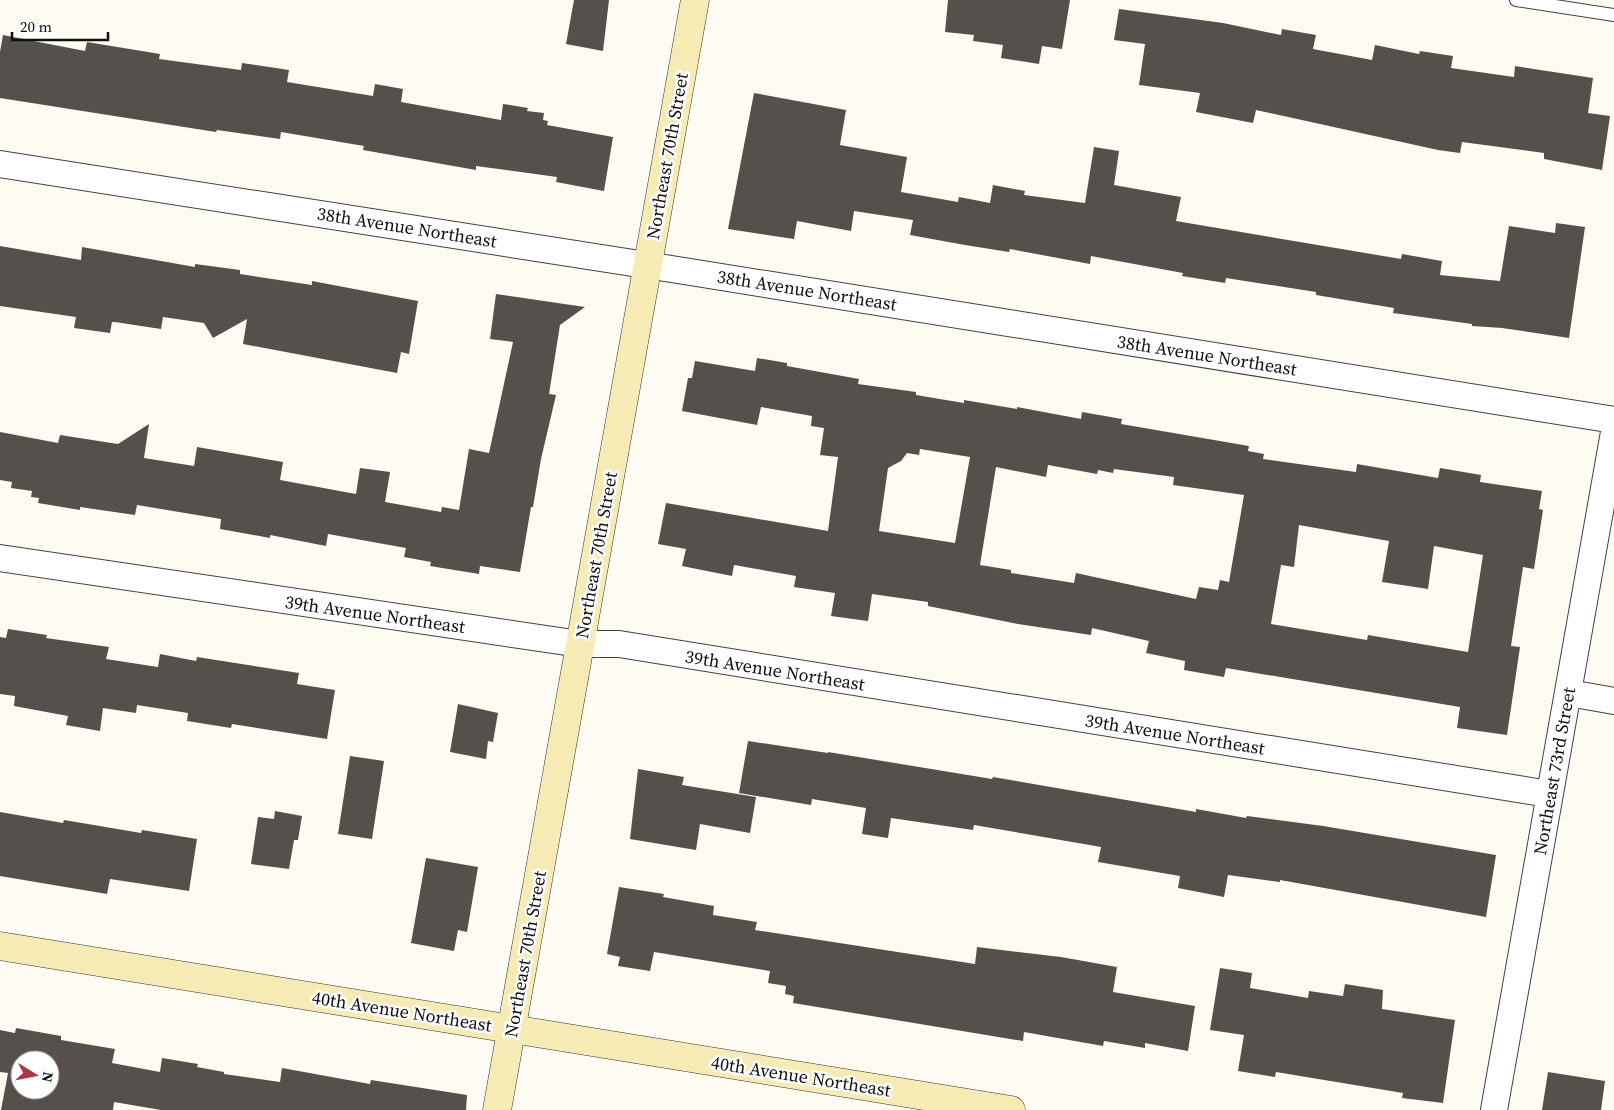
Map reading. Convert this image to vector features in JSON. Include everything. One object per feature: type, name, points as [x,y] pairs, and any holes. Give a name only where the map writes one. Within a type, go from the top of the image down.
[{"type":"street","name":"Northeast 70th Street","points":[[497,1110],[695,0]]},
{"type":"street","name":"38th Avenue Northeast","points":[[0,164],[648,265],[1614,420]]},
{"type":"street","name":"Northeast 73rd Street","points":[[1494,1110],[1614,432]]},
{"type":"street","name":"39th Avenue Northeast","points":[[0,558],[580,644],[619,644],[1549,794]]},
{"type":"street","points":[[1568,693],[1614,701]]},
{"type":"street","name":"40th Avenue Northeast","points":[[0,946],[1011,1110]]},
{"type":"lane","points":[[1516,0],[1614,14]]},
{"type":"building","points":[[574,0],[609,0],[603,51],[566,44]]},
{"type":"building","points":[[948,0],[1070,0],[1062,49],[1042,46],[1039,64],[1001,58],[1003,45],[973,41],[974,35],[945,32]]},
{"type":"building","points":[[1119,9],[1223,23],[1281,35],[1282,29],[1316,35],[1313,49],[1372,60],[1375,45],[1419,54],[1420,51],[1453,56],[1451,68],[1514,77],[1515,66],[1593,78],[1588,113],[1610,116],[1602,170],[1544,159],[1544,153],[1462,142],[1460,153],[1438,150],[1256,110],[1253,123],[1196,112],[1200,93],[1139,85],[1145,44],[1114,40]]},
{"type":"building","points":[[3,35],[85,51],[87,42],[160,54],[159,59],[241,70],[242,63],[289,70],[287,82],[373,96],[375,84],[403,89],[401,102],[501,120],[503,104],[528,108],[527,111],[544,113],[543,120],[548,121],[547,125],[613,137],[604,191],[556,182],[557,177],[476,166],[476,170],[363,150],[364,146],[281,132],[280,139],[217,130],[216,132],[0,98],[0,52]]},
{"type":"building","points":[[754,93],[846,110],[840,145],[907,157],[901,192],[958,202],[959,197],[990,203],[993,185],[1025,191],[1024,195],[1085,203],[1094,147],[1119,151],[1114,185],[1181,197],[1176,221],[1401,259],[1402,254],[1442,261],[1440,275],[1500,281],[1509,226],[1555,233],[1556,223],[1585,227],[1569,338],[1502,328],[1472,326],[1472,324],[1393,313],[1394,308],[1316,295],[1316,292],[1226,278],[1225,283],[1182,276],[1183,273],[1091,256],[1090,264],[1010,249],[1009,252],[965,245],[910,235],[913,220],[854,211],[851,231],[797,221],[794,239],[728,229]]},
{"type":"building","points":[[0,246],[81,260],[82,247],[195,267],[195,264],[240,270],[240,274],[312,285],[312,281],[418,301],[409,354],[401,352],[397,373],[243,344],[247,319],[213,338],[204,323],[163,317],[161,329],[115,322],[112,322],[110,333],[74,328],[76,317],[0,306]]},
{"type":"building","points":[[496,294],[585,307],[560,325],[549,394],[556,395],[541,459],[533,507],[531,507],[520,572],[480,566],[479,574],[430,566],[431,562],[404,557],[406,548],[328,534],[326,546],[270,535],[270,538],[220,529],[221,519],[137,505],[135,515],[80,507],[80,510],[38,503],[39,498],[31,497],[32,491],[11,488],[12,482],[0,480],[0,432],[58,443],[60,435],[118,444],[149,424],[144,458],[194,466],[197,447],[283,462],[280,480],[356,494],[360,468],[390,472],[385,502],[441,512],[442,507],[459,510],[469,449],[489,453],[513,342],[490,339]]},
{"type":"building","points":[[757,358],[787,363],[787,366],[859,379],[858,384],[916,392],[916,395],[964,403],[964,400],[1017,409],[1017,407],[1081,419],[1082,412],[1122,419],[1121,424],[1249,446],[1248,451],[1264,454],[1263,459],[1356,472],[1357,464],[1438,478],[1440,468],[1481,475],[1480,482],[1542,491],[1539,509],[1543,510],[1534,569],[1523,567],[1511,646],[1520,647],[1507,735],[1457,728],[1460,707],[1226,668],[1224,677],[1184,670],[1185,661],[1146,653],[1149,641],[1092,628],[1091,635],[1018,624],[928,606],[928,602],[872,594],[868,621],[831,616],[835,593],[794,587],[796,576],[734,565],[732,576],[682,566],[686,549],[658,544],[666,503],[828,531],[838,457],[820,455],[824,428],[811,426],[812,416],[761,407],[757,425],[682,411],[688,378],[692,378],[695,361],[755,371]],"holes":[[[920,449],[970,457],[955,543],[879,531],[888,468],[901,461],[907,453],[919,455]],[[1048,465],[1097,474],[1098,470],[1113,473],[1114,469],[1174,477],[1173,485],[1244,495],[1229,582],[1220,580],[1218,590],[1199,587],[1196,599],[1076,573],[1074,583],[1011,573],[1011,570],[980,565],[996,467],[1046,477]],[[1299,525],[1389,541],[1382,582],[1428,589],[1434,546],[1483,555],[1468,652],[1368,635],[1367,640],[1271,624],[1281,565],[1294,567]]]},
{"type":"building","points":[[8,629],[47,635],[46,638],[109,647],[106,659],[158,667],[160,654],[196,661],[197,657],[299,673],[297,684],[335,690],[327,739],[232,724],[231,728],[187,721],[188,713],[137,705],[136,713],[103,708],[100,731],[66,725],[68,716],[14,706],[15,696],[0,694],[0,637],[6,638]]},
{"type":"building","points":[[458,704],[498,713],[493,742],[488,741],[486,759],[450,752]]},
{"type":"building","points":[[748,741],[992,779],[993,777],[1196,812],[1196,809],[1246,818],[1247,816],[1323,826],[1496,855],[1486,917],[1280,880],[1280,882],[1228,875],[1224,897],[1178,888],[1180,876],[1098,862],[1101,847],[974,825],[973,830],[891,818],[888,838],[862,834],[866,808],[812,799],[811,805],[739,793]]},
{"type":"building","points":[[350,756],[384,761],[372,839],[338,834]]},
{"type":"building","points":[[638,769],[684,777],[682,785],[756,797],[750,833],[700,824],[696,850],[630,839]]},
{"type":"building","points":[[275,811],[302,816],[298,840],[294,840],[289,869],[251,864],[258,817],[274,819]]},
{"type":"building","points":[[0,812],[63,823],[64,820],[141,833],[142,830],[197,839],[189,891],[110,879],[107,894],[0,876]]},
{"type":"building","points":[[426,858],[478,867],[467,932],[458,930],[454,951],[411,943]]},
{"type":"building","points":[[619,887],[664,894],[663,897],[714,906],[713,915],[757,922],[755,930],[975,964],[977,947],[1061,957],[1117,967],[1113,992],[1195,1006],[1188,1051],[1145,1043],[1145,1048],[1104,1041],[1103,1046],[1024,1032],[1023,1041],[793,1003],[794,996],[785,994],[786,986],[768,983],[770,971],[654,952],[650,971],[618,966],[620,957],[607,954]]},
{"type":"building","points":[[1220,968],[1252,973],[1250,988],[1308,998],[1309,991],[1343,996],[1345,984],[1383,990],[1382,1009],[1455,1020],[1443,1103],[1402,1098],[1403,1093],[1276,1072],[1275,1077],[1238,1071],[1244,1035],[1210,1030]]},
{"type":"building","points":[[16,1028],[61,1036],[61,1040],[115,1049],[112,1063],[160,1072],[162,1058],[198,1064],[197,1067],[224,1072],[224,1074],[280,1082],[282,1068],[370,1084],[371,1080],[467,1095],[466,1110],[161,1110],[114,1102],[113,1110],[1,1110],[8,1073],[0,1072],[0,1030],[15,1033]]},
{"type":"building","points":[[1548,1072],[1605,1081],[1601,1110],[1542,1110]]}]
